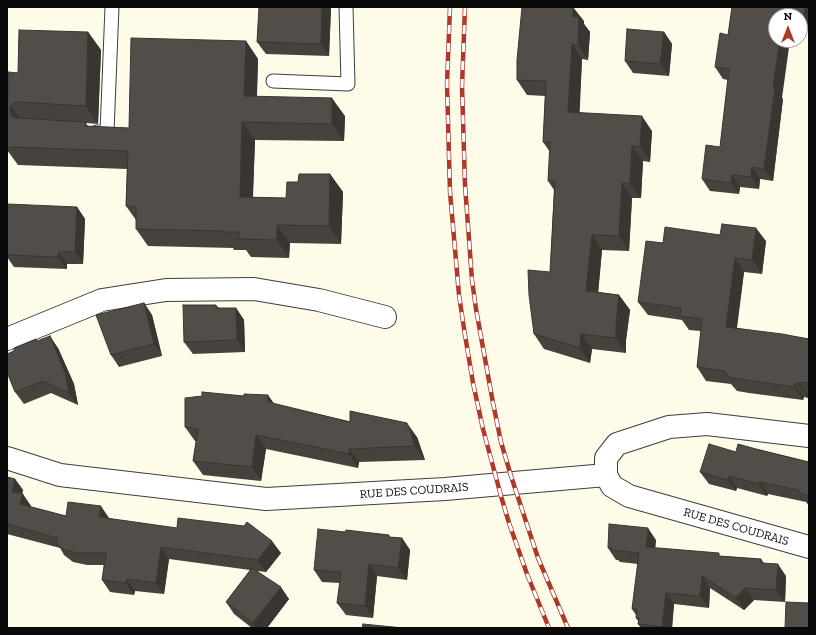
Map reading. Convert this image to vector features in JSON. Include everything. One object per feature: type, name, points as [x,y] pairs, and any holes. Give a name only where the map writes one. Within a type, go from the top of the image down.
[{"type":"street","points":[[7,340],[102,300],[166,290],[254,289],[319,300],[385,317]]},
{"type":"street","points":[[606,475],[606,458],[617,444],[670,427],[707,424],[809,436]]},
{"type":"street","name":"RUE DES COUDRAIS","points":[[7,458],[60,475],[266,499],[445,489],[606,475],[612,486],[630,496],[809,547]]},
{"type":"lane","points":[[84,131],[107,132],[112,7]]},
{"type":"lane","points":[[273,81],[348,84],[346,7]]},
{"type":"building","points":[[259,7],[322,7],[321,44],[257,42]]},
{"type":"building","points":[[522,7],[573,7],[573,17],[579,17],[578,45],[572,44],[568,112],[642,116],[640,147],[632,146],[630,183],[622,183],[619,236],[592,235],[586,291],[619,295],[616,338],[581,334],[580,348],[534,334],[529,295],[528,270],[550,272],[555,181],[548,181],[550,142],[543,142],[546,81],[517,80],[517,60]]},
{"type":"building","points":[[732,7],[805,7],[768,8],[768,48],[779,48],[764,169],[752,167],[751,177],[732,175],[731,183],[702,179],[706,145],[720,147],[729,69],[715,67],[720,33],[728,35]]},
{"type":"building","points":[[627,29],[664,32],[660,64],[625,61]]},
{"type":"building","points":[[19,30],[88,32],[86,106],[18,102],[14,103],[10,109],[13,117],[17,118],[85,122],[85,126],[129,128],[131,38],[246,41],[244,96],[332,98],[332,124],[242,122],[240,197],[286,198],[287,182],[298,182],[299,174],[330,174],[329,226],[277,225],[277,240],[238,239],[239,232],[136,229],[136,207],[126,206],[128,151],[7,147],[8,72],[18,73]]},
{"type":"building","points":[[7,204],[77,207],[75,252],[59,252],[58,257],[7,255]]},
{"type":"building","points":[[722,224],[756,228],[752,260],[735,258],[726,327],[809,339],[809,383],[799,382],[798,384],[794,384],[794,387],[728,377],[728,374],[724,374],[725,371],[697,367],[702,319],[680,316],[681,308],[638,302],[646,241],[663,243],[665,227],[720,235]]},
{"type":"building","points":[[144,303],[154,344],[111,355],[96,315]]},
{"type":"building","points":[[183,305],[216,305],[216,308],[236,308],[237,340],[184,342]]},
{"type":"building","points":[[50,336],[65,372],[69,393],[43,381],[15,392],[7,372],[7,354],[14,351],[14,348],[36,339],[37,341]]},
{"type":"building","points":[[202,392],[244,396],[244,394],[268,395],[268,402],[350,422],[350,411],[407,423],[415,446],[349,449],[349,454],[256,435],[252,467],[193,461],[198,429],[185,427],[185,398],[202,396]]},
{"type":"building","points":[[709,444],[736,452],[738,444],[809,462],[809,496],[801,494],[798,490],[760,482],[759,484],[729,476],[728,480],[700,472]]},
{"type":"building","points":[[7,477],[15,479],[12,492],[23,494],[20,504],[66,516],[68,502],[101,506],[99,517],[177,528],[178,518],[244,526],[247,522],[272,541],[258,560],[161,547],[156,583],[127,579],[126,583],[102,580],[106,553],[78,553],[65,550],[56,543],[57,538],[7,524]]},
{"type":"building","points":[[609,524],[648,528],[646,547],[719,553],[719,556],[761,559],[761,563],[778,564],[776,590],[745,588],[736,598],[702,576],[700,596],[666,593],[662,627],[638,624],[639,618],[636,618],[637,609],[632,609],[639,553],[611,550],[612,548],[608,548]]},
{"type":"building","points":[[318,529],[345,532],[346,530],[402,538],[398,568],[369,564],[365,606],[337,603],[341,572],[314,570]]},
{"type":"building","points":[[252,568],[281,587],[253,623],[226,602]]},
{"type":"building","points":[[786,602],[809,603],[809,628],[785,628]]},
{"type":"building","points":[[363,624],[403,628],[362,628]]},
{"type":"railway","points":[[450,7],[447,84],[450,192],[459,295],[465,335],[483,429],[501,496],[527,574],[549,628]]},
{"type":"railway","points":[[465,7],[462,86],[465,185],[472,280],[476,309],[501,442],[538,558],[568,628]]}]
